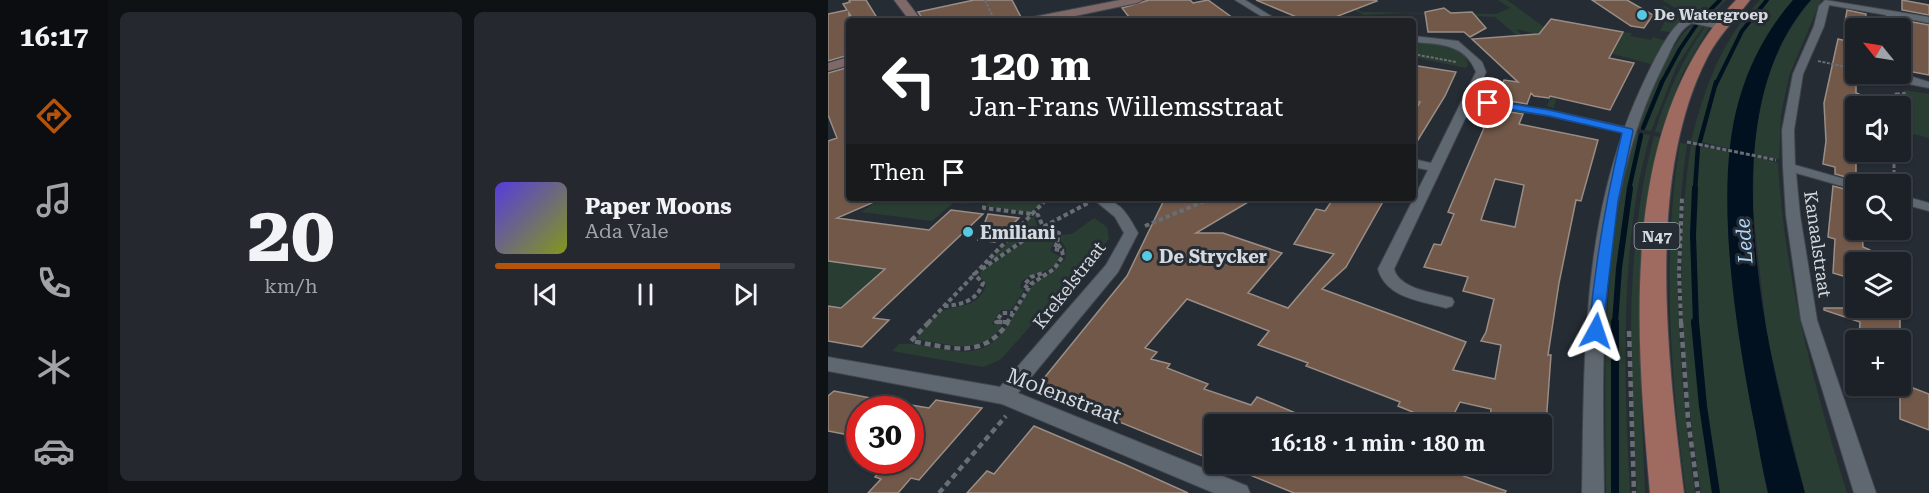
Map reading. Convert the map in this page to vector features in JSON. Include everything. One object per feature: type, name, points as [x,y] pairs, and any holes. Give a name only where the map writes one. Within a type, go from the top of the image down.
[{"type":"main road","name":"N47","points":[[1667,493],[1656,372],[1655,273],[1658,218],[1670,138],[1696,65],[1720,26],[1743,0]]},
{"type":"street","points":[[900,0],[914,18]]},
{"type":"street","points":[[1048,18],[1137,0]]},
{"type":"street","points":[[1239,0],[1266,18]]},
{"type":"street","points":[[1829,1],[1929,20]]},
{"type":"street","name":"Kanaalstraat","points":[[1829,1],[1823,6],[1819,26],[1798,74],[1788,130],[1789,167],[1793,214],[1809,320],[1865,493]]},
{"type":"street","points":[[1890,13],[1890,18]]},
{"type":"street","points":[[1593,493],[1596,331],[1612,201],[1628,131],[1652,73],[1683,24],[1693,21],[1720,26]]},
{"type":"street","points":[[1416,39],[1455,43],[1478,64],[1481,72],[1387,264],[1388,279],[1399,287],[1446,302]]},
{"type":"street","points":[[828,67],[846,62]]},
{"type":"street","points":[[1911,80],[1929,85]]},
{"type":"street","points":[[1468,100],[1549,113],[1628,131]]},
{"type":"street","points":[[1416,164],[1434,167]]},
{"type":"street","points":[[1789,167],[1845,183]]},
{"type":"street","points":[[1103,201],[1121,213],[1131,233]]},
{"type":"street","points":[[1911,202],[1929,207]]},
{"type":"street","name":"Krekelstraat","points":[[1011,399],[1112,268],[1131,233]]},
{"type":"street","name":"Molenstraat","points":[[828,364],[1011,399],[1239,493]]},
{"type":"path","points":[[985,0],[994,18]]},
{"type":"path","points":[[1416,54],[1478,64]]},
{"type":"path","points":[[1804,58],[1845,67]]},
{"type":"path","points":[[1896,96],[1896,94],[1904,94],[1905,84]]},
{"type":"path","points":[[1687,154],[1691,132]]},
{"type":"path","points":[[1689,143],[1762,158]]},
{"type":"path","points":[[1682,193],[1680,309],[1698,493]]},
{"type":"path","points":[[985,201],[984,208],[1038,215],[1043,228]]},
{"type":"path","points":[[1042,201],[1043,204],[911,341],[956,348],[980,346],[995,338],[1028,288],[1061,262],[1064,251],[1057,243],[1059,232],[1043,228]]},
{"type":"path","points":[[974,274],[1043,228],[1092,201]]},
{"type":"path","points":[[1131,233],[1205,201]]},
{"type":"path","points":[[943,306],[960,305],[978,294],[983,283],[974,274]]},
{"type":"path","points":[[1007,322],[996,322],[1002,313],[1013,313]]},
{"type":"path","points":[[939,493],[1011,399]]},
{"type":"green space","points":[[1336,0],[1341,0],[1362,12],[1496,14],[1510,8],[1498,0],[1507,0],[1544,27],[1541,32],[1615,46],[1623,32],[1632,33],[1630,36],[1651,40],[1653,37],[1666,41],[1651,64],[1516,29],[1546,61],[1559,85],[1554,108],[1547,106],[1555,86],[1514,33],[1495,17],[1402,13],[1364,15]]},
{"type":"green space","points":[[1662,0],[1726,0],[1706,21],[1693,18]]},
{"type":"green space","points":[[1760,0],[1793,0],[1769,34],[1750,70],[1738,108],[1731,149],[1698,141],[1691,142],[1708,84],[1724,49],[1746,15]]},
{"type":"green space","points":[[1811,0],[1821,0],[1789,76],[1781,114],[1779,159],[1754,154],[1759,112],[1770,72],[1787,35]]},
{"type":"green space","points":[[1665,6],[1682,17],[1671,32],[1660,31],[1668,15],[1656,7]]},
{"type":"green space","points":[[1695,24],[1704,25],[1677,65],[1651,131],[1637,129],[1653,88],[1669,56],[1677,42]]},
{"type":"green space","points":[[1706,25],[1709,28],[1682,74],[1661,133],[1655,132],[1676,77]]},
{"type":"green space","points":[[1416,42],[1446,44],[1454,47],[1465,57],[1468,65],[1466,68],[1416,58]]},
{"type":"green space","points":[[1904,90],[1929,94],[1929,138],[1911,134],[1911,96],[1897,96],[1897,94],[1903,94]]},
{"type":"green space","points":[[1636,133],[1650,135],[1636,197],[1628,278],[1626,385],[1630,493],[1606,493],[1605,402],[1611,266],[1616,222]]},
{"type":"green space","points":[[1654,136],[1660,137],[1646,226],[1641,314],[1645,493],[1637,493],[1631,359],[1633,269],[1637,224]]},
{"type":"green space","points":[[1680,143],[1687,144],[1679,231],[1679,318],[1685,406],[1695,493],[1686,493],[1676,406],[1670,318],[1671,230]]},
{"type":"green space","points":[[1691,145],[1730,152],[1728,217],[1732,283],[1746,380],[1768,493],[1701,493],[1689,407],[1682,319],[1682,232]]},
{"type":"green space","points":[[1754,157],[1778,163],[1787,247],[1802,330],[1847,493],[1805,493],[1767,337],[1753,210]]},
{"type":"green space","points":[[878,201],[976,201],[968,204],[953,203],[932,221],[861,212]]},
{"type":"green space","points":[[988,201],[1038,201],[1040,204],[1027,212],[987,207]]},
{"type":"green space","points":[[1034,216],[1038,228],[986,265],[1031,218]]},
{"type":"green space","points":[[1094,218],[1107,227],[1109,239],[1000,360],[983,367],[892,351],[899,344],[954,351],[984,348],[1001,334],[1033,285],[1065,259],[1066,248],[1061,241],[1061,235],[1072,234]]},
{"type":"green space","points":[[1041,231],[1056,236],[1050,251],[1061,257],[1053,266],[1021,282],[1020,288],[1024,290],[1011,310],[1001,310],[992,324],[1002,325],[995,335],[975,345],[964,346],[917,339],[928,323],[939,313],[979,298],[986,285],[980,275],[981,271]]},
{"type":"green space","points":[[828,261],[886,268],[833,315],[828,308]]},
{"type":"water","name":"Lede","points":[[1793,0],[1811,0],[1779,49],[1761,107],[1753,171],[1755,239],[1763,308],[1790,438],[1805,493],[1768,493],[1746,381],[1734,300],[1730,258],[1728,174],[1731,135],[1748,73],[1767,35]]},
{"type":"building","points":[[849,0],[866,0],[877,18],[852,18],[849,13],[849,18],[846,18],[846,56],[828,61],[828,14],[847,10],[843,4],[850,2]]},
{"type":"building","points":[[974,0],[1012,0],[1021,18],[922,18],[918,12]]},
{"type":"building","points":[[1149,0],[1190,0],[1193,3],[1208,0],[1233,18],[1130,18],[1122,8]]},
{"type":"building","points":[[1256,0],[1377,1],[1333,18],[1299,18]]},
{"type":"building","name":"De Watergroep","points":[[1592,0],[1627,0],[1653,15],[1644,28],[1631,26]]},
{"type":"building","points":[[1902,0],[1929,5],[1929,15],[1902,10]]},
{"type":"building","points":[[1444,8],[1451,13],[1472,12],[1486,28],[1470,37],[1464,32],[1428,32],[1425,12]]},
{"type":"building","points":[[1847,10],[1866,14],[1866,18],[1846,18]]},
{"type":"building","points":[[1551,19],[1623,32],[1609,58],[1634,63],[1610,110],[1550,96],[1549,98],[1534,96],[1531,93],[1527,104],[1496,99],[1504,80],[1518,82],[1472,39],[1539,34]]},
{"type":"building","points":[[1911,22],[1929,25],[1929,75],[1911,72]]},
{"type":"building","points":[[1838,39],[1845,41],[1845,84],[1856,84],[1856,93],[1859,94],[1859,96],[1845,96],[1845,162],[1856,162],[1856,174],[1845,174],[1845,177],[1835,174],[1835,167],[1823,164],[1826,141],[1824,103]]},
{"type":"building","points":[[1416,64],[1456,72],[1445,96],[1416,143],[1416,109],[1420,102],[1416,101]]},
{"type":"building","points":[[846,68],[846,201],[876,201],[837,218],[929,230],[951,210],[983,214],[873,318],[889,320],[862,347],[828,341],[828,306],[841,308],[885,269],[828,261],[828,141],[837,138],[828,115],[828,73]]},
{"type":"building","points":[[1492,109],[1523,114],[1519,124],[1598,140],[1581,201],[1576,200],[1559,283],[1548,355],[1551,355],[1547,414],[1490,414],[1491,409],[1460,402],[1454,414],[1418,414],[1398,406],[1400,402],[1306,366],[1308,363],[1258,345],[1269,331],[1187,299],[1145,348],[1157,352],[1151,359],[1170,364],[1167,368],[1208,384],[1204,389],[1251,405],[1257,397],[1298,414],[1204,414],[1204,457],[1036,388],[1127,276],[1164,201],[1250,201],[1196,233],[1223,233],[1282,253],[1248,293],[1288,308],[1334,254],[1294,244],[1316,209],[1325,211],[1332,201],[1383,201],[1346,267],[1322,289],[1466,342],[1453,370],[1495,379],[1501,345],[1481,341],[1486,332],[1494,299],[1463,291],[1468,277],[1424,267],[1434,244],[1441,245],[1454,214],[1448,212]],"holes":[[[1495,179],[1524,185],[1515,227],[1481,220]]]},
{"type":"building","points":[[1833,186],[1845,189],[1845,240],[1863,240],[1863,247],[1870,252],[1845,252],[1845,277],[1833,273],[1835,239],[1828,237]]},
{"type":"building","points":[[988,214],[1019,218],[995,242],[978,240]]},
{"type":"building","points":[[1824,308],[1845,308],[1845,317],[1824,310]]},
{"type":"building","points":[[1848,318],[1900,319],[1900,330],[1860,330],[1860,322]]},
{"type":"building","points":[[1911,387],[1929,394],[1929,430],[1900,419],[1900,396],[1911,396]]},
{"type":"building","points":[[834,391],[860,396],[846,396],[846,434],[828,431],[828,396]]},
{"type":"building","points":[[936,400],[982,408],[919,480],[911,478],[898,493],[868,493],[881,479],[875,477],[878,474],[924,474],[924,407],[929,408]]},
{"type":"building","points":[[1034,426],[1188,493],[967,493],[987,471],[994,474]]},
{"type":"building","points":[[1247,474],[1458,474],[1506,491],[1505,493],[1294,493]]},
{"type":"waterway","points":[[1700,20],[1720,0]]},
{"type":"waterway","points":[[1716,84],[1742,31],[1767,0]]},
{"type":"waterway","points":[[1662,83],[1697,24]]},
{"type":"waterway","points":[[1700,141],[1716,82]]},
{"type":"waterway","points":[[1643,128],[1662,83]]},
{"type":"waterway","points":[[1629,189],[1641,135]]},
{"type":"waterway","points":[[1695,189],[1698,147]]},
{"type":"waterway","points":[[1615,323],[1619,268],[1630,188]]},
{"type":"waterway","points":[[1695,188],[1693,235],[1696,323]]},
{"type":"waterway","points":[[1695,322],[1703,406],[1716,493]]},
{"type":"waterway","points":[[1615,323],[1615,493]]},
{"type":"place","name":"De Watergroep","points":[[1642,15]]},
{"type":"place","name":"Emiliani","points":[[968,232]]},
{"type":"place","name":"De Strycker","points":[[1147,256]]},
{"type":"route","points":[[1488,103],[1549,113],[1628,131],[1612,201],[1596,331]]}]
